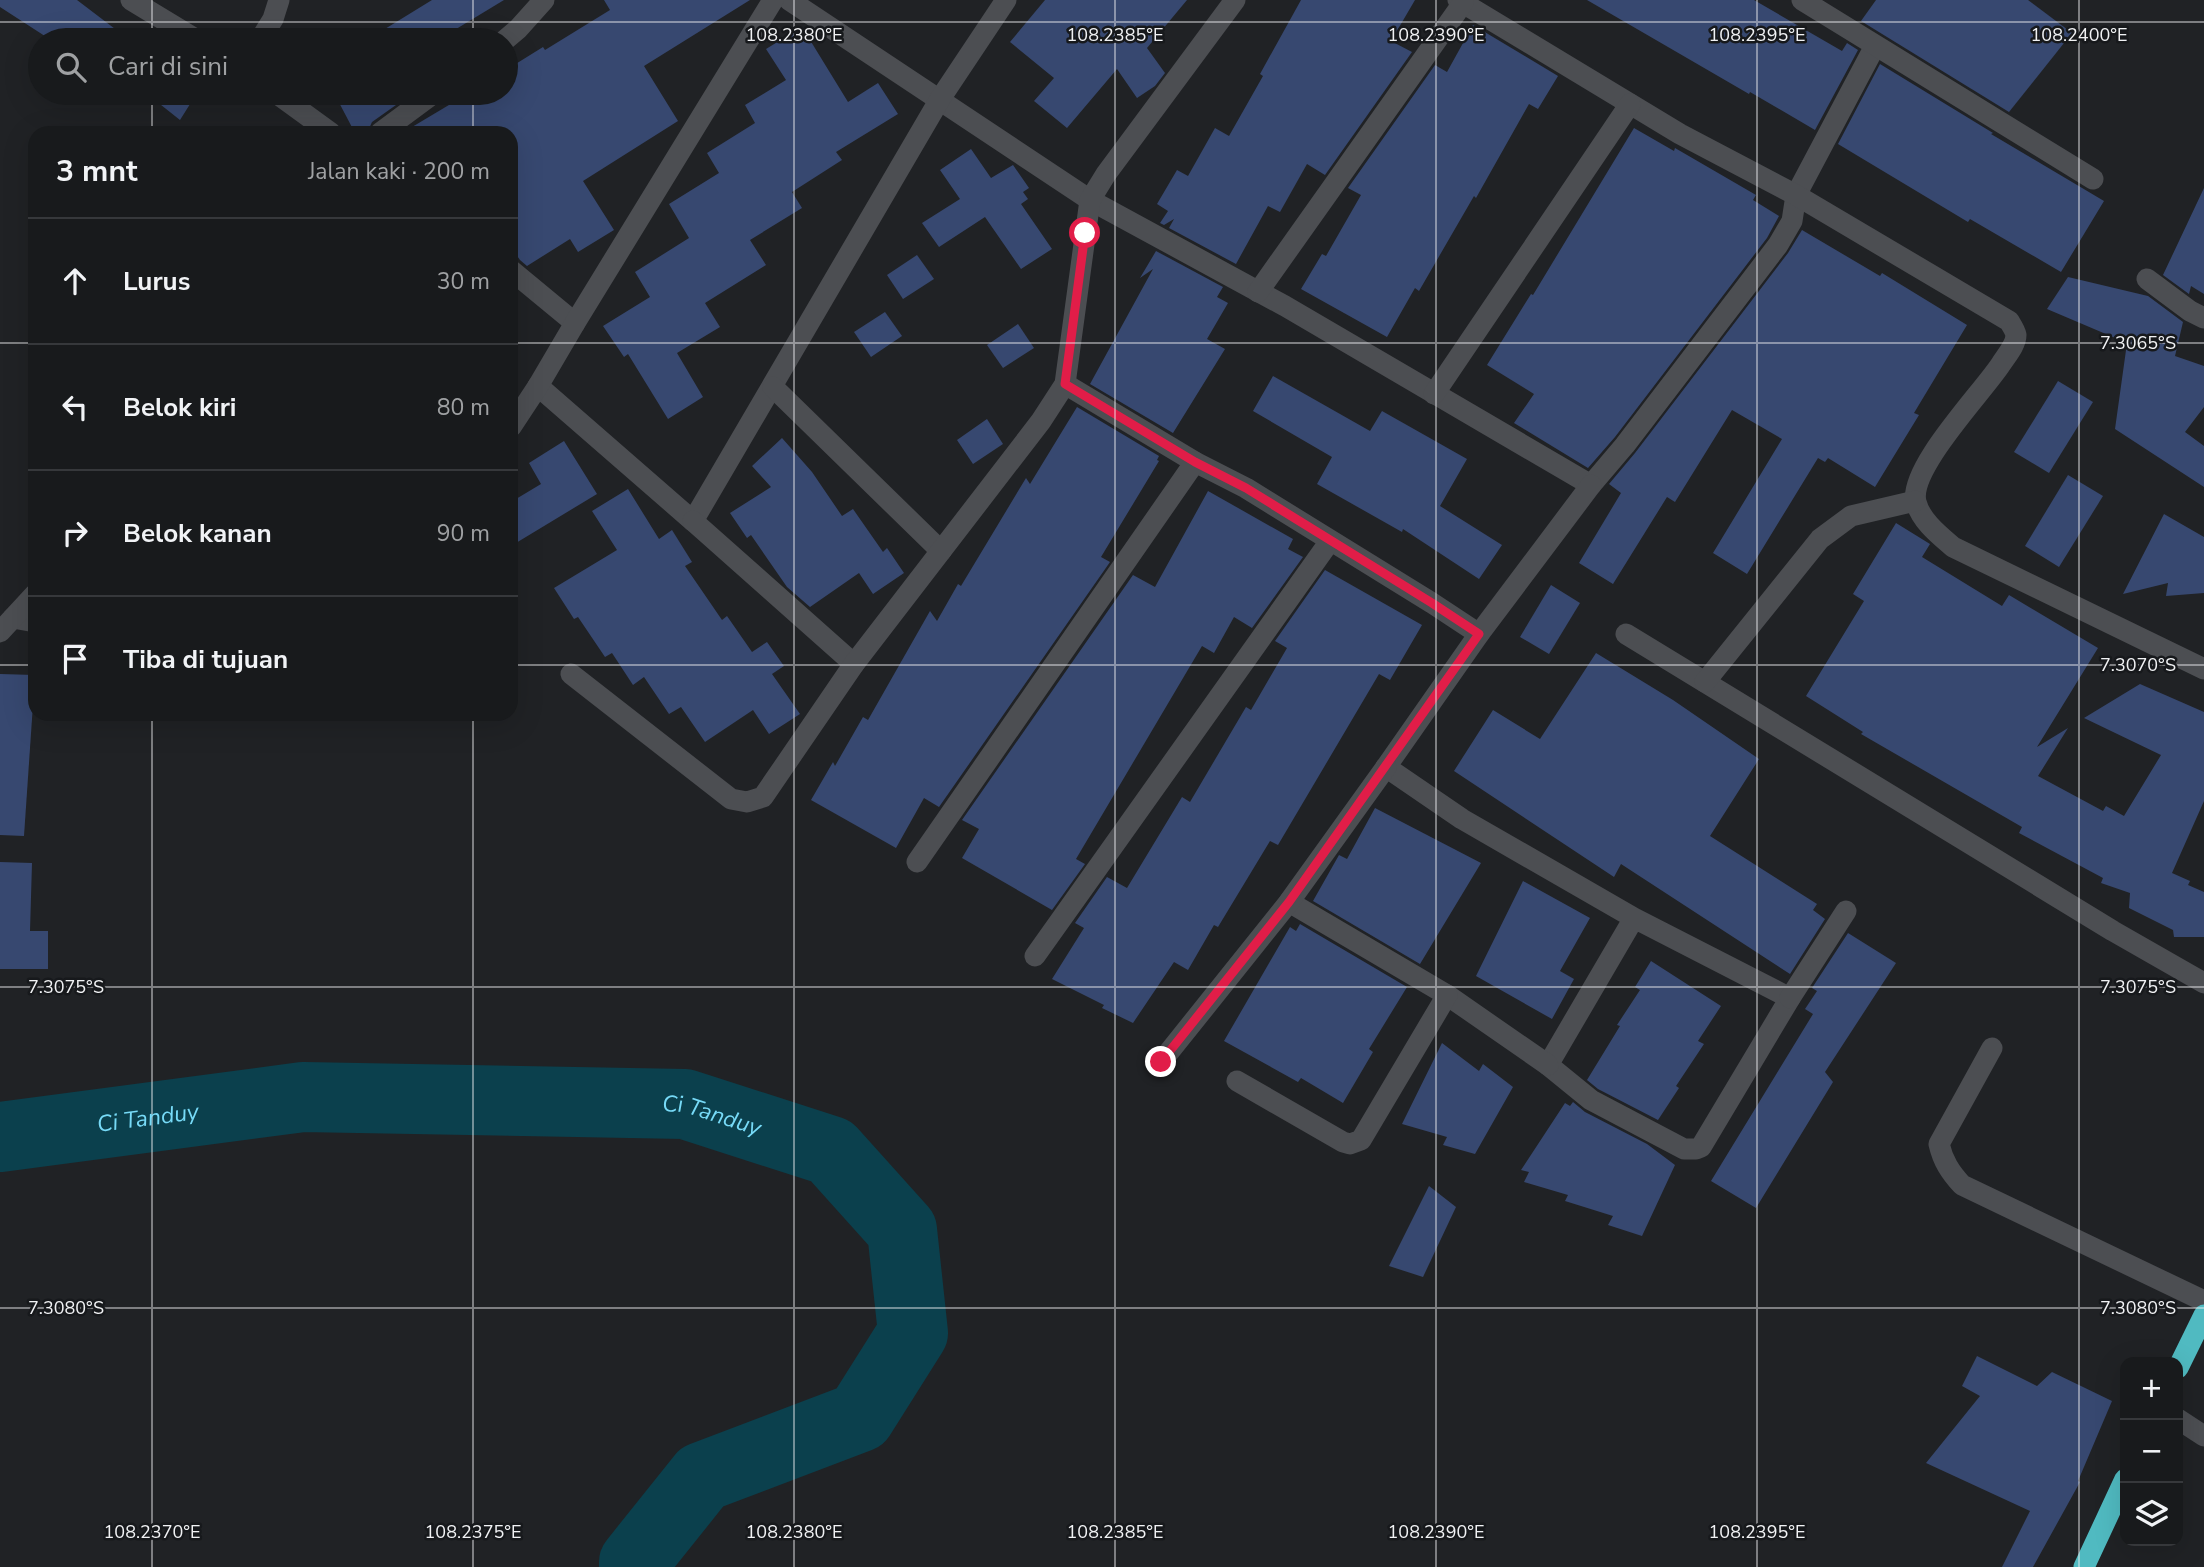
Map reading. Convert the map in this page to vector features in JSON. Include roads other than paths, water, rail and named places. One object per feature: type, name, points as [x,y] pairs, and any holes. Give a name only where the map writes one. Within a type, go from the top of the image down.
[{"type":"highway","points":[[2183,1358],[2204,1315]]},
{"type":"highway","points":[[2084,1567],[2123,1483]]},
{"type":"street","points":[[131,0],[177,28]]},
{"type":"street","points":[[267,28],[279,0]]},
{"type":"street","points":[[518,30],[544,0]]},
{"type":"street","points":[[518,416],[774,0]]},
{"type":"street","points":[[789,0],[1090,200],[1258,292],[1591,485]]},
{"type":"street","points":[[693,521],[940,99],[1006,0]]},
{"type":"street","points":[[571,674],[731,799],[747,802],[763,797],[854,664],[1041,421],[1065,384],[1090,200],[1106,174],[1234,0]]},
{"type":"street","points":[[1802,0],[2093,179]]},
{"type":"street","points":[[1258,292],[1461,1],[1680,134],[1796,195],[2009,321],[2016,335],[2014,343],[1989,383],[1925,464],[1917,484],[1916,501],[1923,516],[1937,534],[1953,547],[2204,669]]},
{"type":"street","points":[[1161,1062],[1289,902],[1479,634],[1591,485],[1625,445],[1778,246],[1792,221],[1796,195],[1875,46]]},
{"type":"street","points":[[1434,394],[1630,104]]},
{"type":"street","points":[[292,105],[321,126]]},
{"type":"street","points":[[389,126],[418,105]]},
{"type":"street","points":[[518,276],[575,323]]},
{"type":"street","points":[[2147,279],[2190,311],[2204,318]]},
{"type":"street","points":[[1065,384],[1195,462],[1246,488],[1479,634]]},
{"type":"street","points":[[538,386],[854,664]]},
{"type":"street","points":[[773,387],[941,551]]},
{"type":"street","points":[[917,862],[1195,462]]},
{"type":"street","points":[[1705,682],[1820,540],[1836,525],[1851,516],[1916,501]]},
{"type":"street","points":[[1035,956],[1330,541]]},
{"type":"street","points":[[6,625],[28,601]]},
{"type":"street","points":[[6,625],[28,623]]},
{"type":"street","points":[[1626,634],[2113,931],[2204,983]]},
{"type":"street","points":[[1386,766],[1462,819],[1634,918],[1790,998]]},
{"type":"street","points":[[1289,902],[1447,995],[1548,1065],[1591,1100],[1684,1149],[1701,1147],[1790,998],[1846,911]]},
{"type":"street","points":[[1548,1065],[1634,918]]},
{"type":"street","points":[[1237,1081],[1343,1142],[1356,1142],[1360,1140],[1447,995]]},
{"type":"street","points":[[1992,1048],[1939,1144],[1942,1160],[1951,1174],[1962,1185],[2204,1301]]},
{"type":"street","points":[[2180,1420],[2204,1436]]},
{"type":"waterway","name":"Ci Tanduy","points":[[0,1137],[303,1097],[685,1104],[831,1151],[902,1230],[913,1333],[860,1417],[702,1477],[634,1562],[634,1567]]}]
